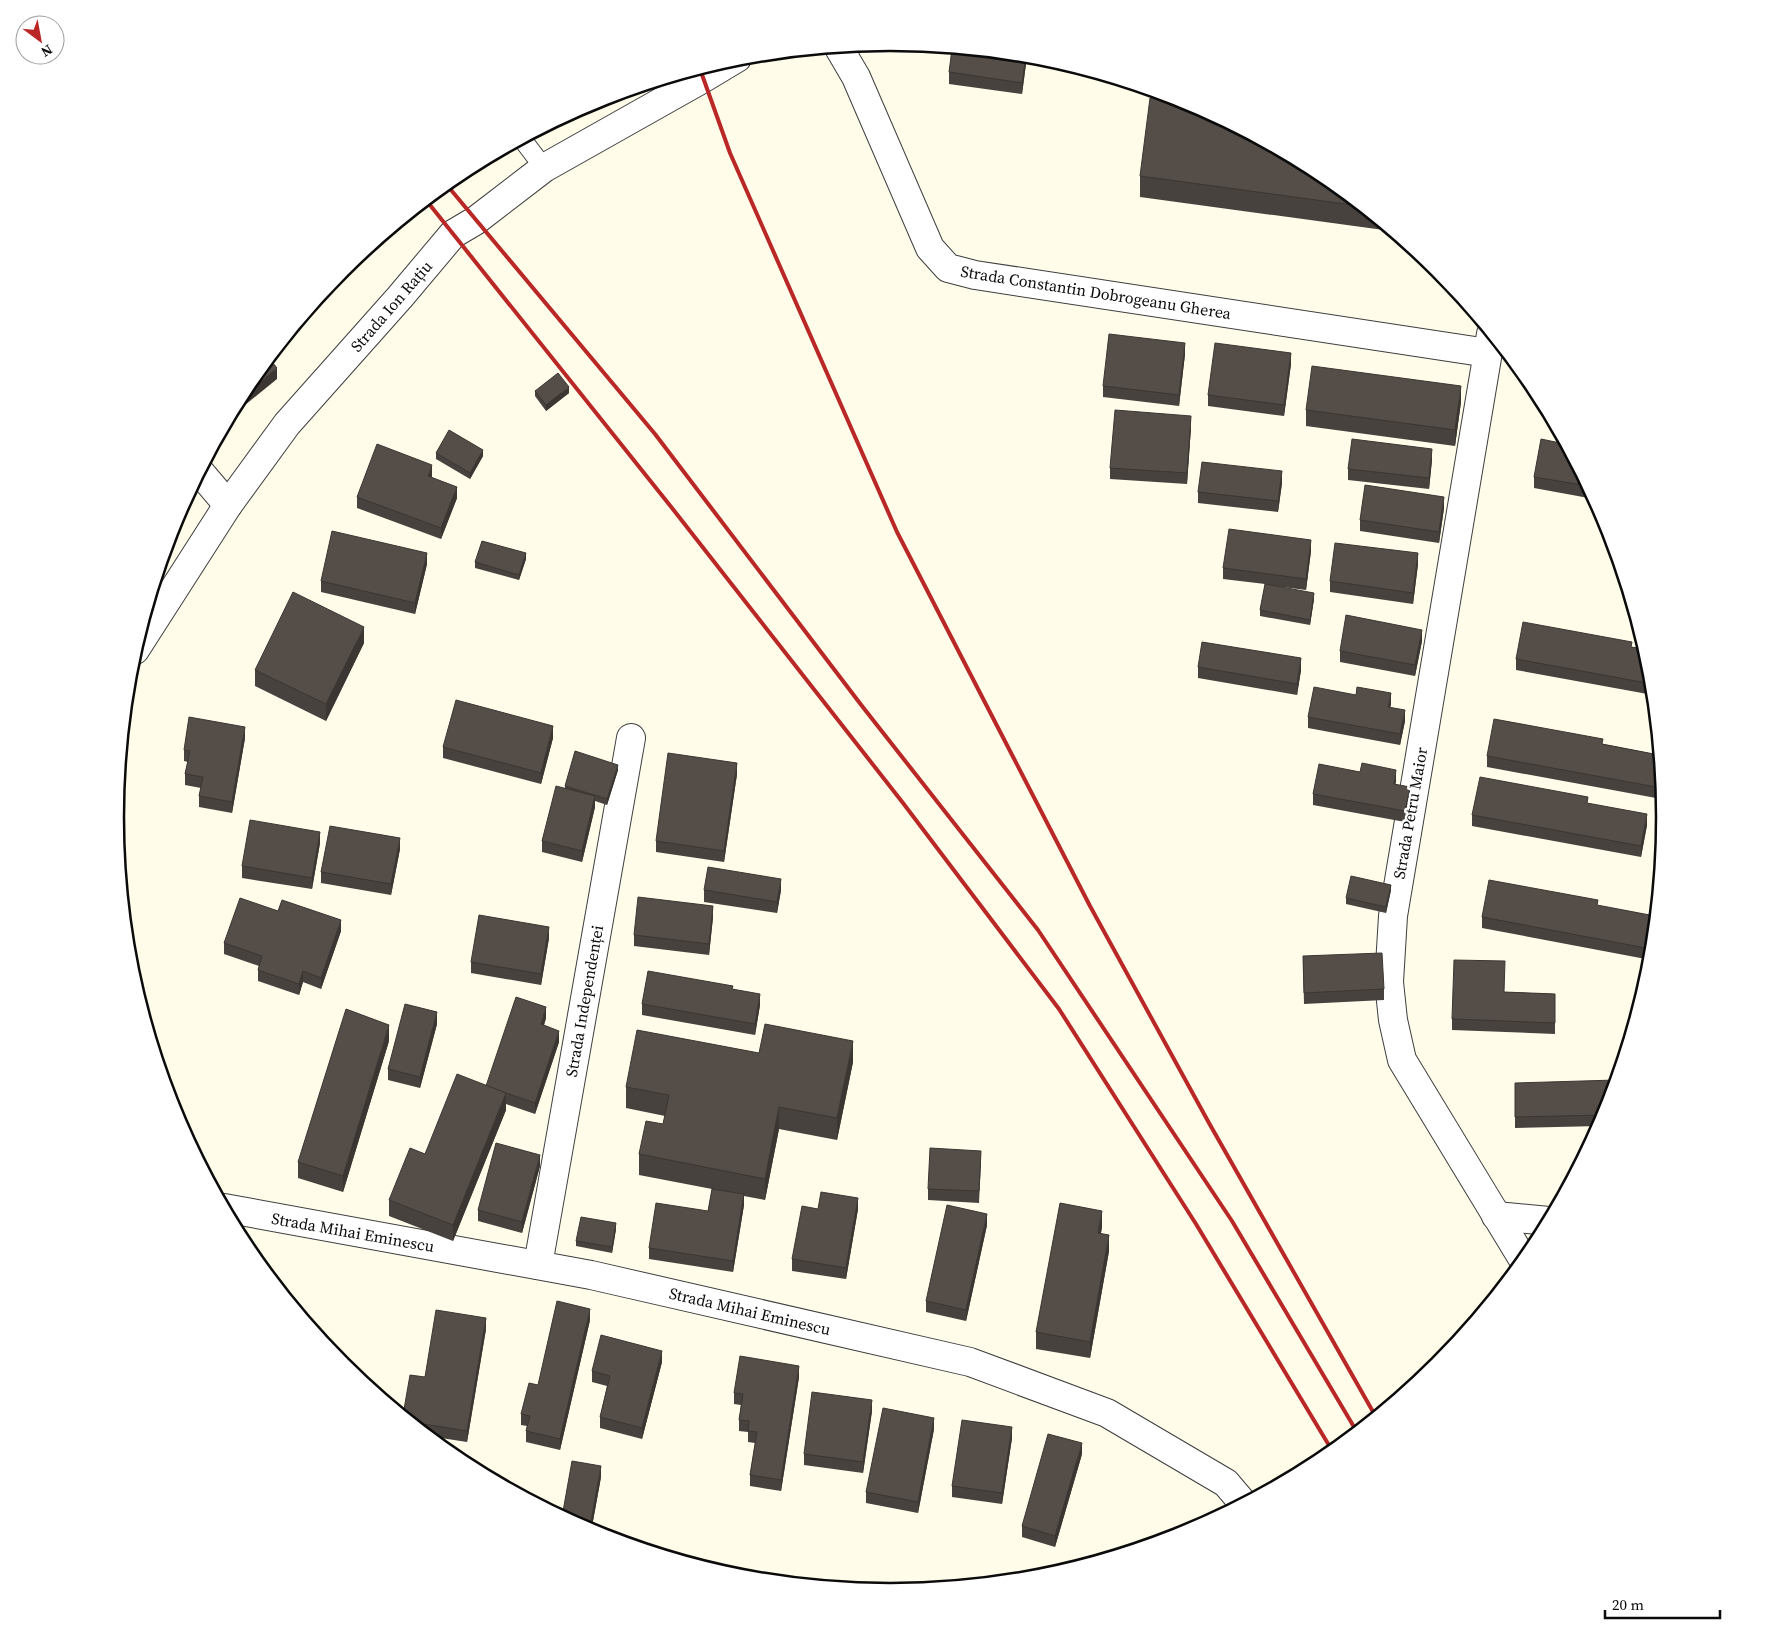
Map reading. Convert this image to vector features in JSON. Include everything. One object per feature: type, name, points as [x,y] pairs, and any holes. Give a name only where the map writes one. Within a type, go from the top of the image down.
[{"type":"street","name":"Strada Constantin Dobrogeanu Gherea","points":[[842,53],[856,77],[927,242],[948,268],[975,275],[1490,343]]},
{"type":"street","name":"Strada Ion Rațiu","points":[[147,631],[228,505],[287,424],[400,297],[453,234],[475,221],[544,168],[713,72]]},
{"type":"street","name":"Strada Petru Maior","points":[[1490,343],[1393,916],[1389,982],[1393,1020],[1402,1060],[1519,1254]]},
{"type":"street","points":[[204,477],[228,505]]},
{"type":"street","name":"Strada Independenței","points":[[538,1265],[631,738]]},
{"type":"street","name":"Strada Mihai Eminescu","points":[[231,1209],[591,1275],[970,1362],[1107,1413],[1226,1483],[1240,1499]]},
{"type":"street","points":[[1496,1216],[1542,1220]]},
{"type":"lane","points":[[525,144],[544,168]]},
{"type":"building","points":[[951,54],[1025,64],[1022,83],[949,72]]},
{"type":"building","points":[[1150,98],[1152,98],[1229,130],[1316,180],[1349,204],[1140,176]]},
{"type":"building","points":[[1109,334],[1185,343],[1179,395],[1103,386]]},
{"type":"building","points":[[1215,343],[1291,353],[1284,405],[1208,395]]},
{"type":"building","points":[[273,363],[277,368],[261,381]]},
{"type":"building","points":[[1312,366],[1461,386],[1455,430],[1306,410]]},
{"type":"building","points":[[558,373],[569,387],[546,405],[535,391]]},
{"type":"building","points":[[1115,410],[1191,416],[1187,473],[1110,468]]},
{"type":"building","points":[[449,430],[483,450],[470,473],[436,453]]},
{"type":"building","points":[[1352,439],[1432,449],[1429,478],[1348,469]]},
{"type":"building","points":[[1541,439],[1558,443],[1580,485],[1534,477]]},
{"type":"building","points":[[377,444],[432,465],[428,476],[457,487],[441,528],[357,497]]},
{"type":"building","points":[[1202,462],[1282,471],[1278,501],[1198,492]]},
{"type":"building","points":[[1365,485],[1444,497],[1439,532],[1360,520]]},
{"type":"building","points":[[1229,529],[1311,540],[1306,579],[1223,568]]},
{"type":"building","points":[[332,531],[427,553],[415,603],[321,581]]},
{"type":"building","points":[[482,541],[526,553],[519,575],[475,562]]},
{"type":"building","points":[[1335,543],[1418,553],[1413,593],[1330,581]]},
{"type":"building","points":[[1265,584],[1314,593],[1310,620],[1260,610]]},
{"type":"building","points":[[293,592],[364,627],[326,704],[255,670]]},
{"type":"building","points":[[1346,615],[1422,630],[1415,665],[1340,651]]},
{"type":"building","points":[[1523,622],[1632,642],[1631,647],[1637,648],[1644,683],[1516,659]]},
{"type":"building","points":[[1202,642],[1301,658],[1297,684],[1198,667]]},
{"type":"building","points":[[1314,687],[1356,695],[1357,687],[1391,693],[1388,707],[1405,710],[1400,734],[1308,717]]},
{"type":"building","points":[[456,700],[553,726],[541,773],[443,747]]},
{"type":"building","points":[[189,717],[245,727],[232,802],[199,796],[203,777],[185,774],[190,751],[184,750]]},
{"type":"building","points":[[1494,719],[1603,739],[1602,744],[1654,754],[1655,787],[1487,756]]},
{"type":"building","points":[[575,751],[618,765],[607,799],[565,786]]},
{"type":"building","points":[[668,753],[737,763],[724,851],[656,841]]},
{"type":"building","points":[[1362,763],[1396,770],[1394,784],[1410,787],[1405,811],[1313,794],[1319,764],[1360,772]]},
{"type":"building","points":[[1480,777],[1588,797],[1587,803],[1647,814],[1641,846],[1472,815]]},
{"type":"building","points":[[556,786],[595,796],[582,851],[542,841]]},
{"type":"building","points":[[250,820],[320,832],[312,878],[242,866]]},
{"type":"building","points":[[330,826],[400,838],[391,884],[321,872]]},
{"type":"building","points":[[708,867],[781,879],[777,902],[704,890]]},
{"type":"building","points":[[1351,876],[1391,885],[1386,907],[1346,898]]},
{"type":"building","points":[[1489,880],[1598,900],[1597,905],[1650,915],[1645,948],[1482,917]]},
{"type":"building","points":[[638,897],[713,906],[709,944],[634,935]]},
{"type":"building","points":[[240,898],[278,911],[282,900],[341,920],[321,978],[303,971],[299,984],[258,970],[262,956],[224,943]]},
{"type":"building","points":[[479,915],[549,927],[541,974],[471,962]]},
{"type":"building","points":[[1382,953],[1384,989],[1304,993],[1303,956]]},
{"type":"building","points":[[1454,960],[1505,961],[1504,992],[1555,994],[1555,1023],[1452,1019]]},
{"type":"building","points":[[648,971],[733,986],[732,989],[760,994],[755,1024],[642,1004]]},
{"type":"building","points":[[516,997],[546,1007],[541,1024],[559,1031],[535,1103],[486,1086]]},
{"type":"building","points":[[405,1004],[437,1012],[420,1077],[388,1069]]},
{"type":"building","points":[[346,1009],[389,1025],[343,1176],[298,1162]]},
{"type":"building","points":[[765,1024],[853,1041],[837,1118],[779,1107],[765,1179],[639,1154],[646,1121],[663,1124],[669,1095],[626,1087],[637,1030],[759,1053]]},
{"type":"building","points":[[457,1074],[506,1093],[453,1225],[389,1200],[410,1148],[425,1154]]},
{"type":"building","points":[[1610,1080],[1596,1115],[1515,1117],[1515,1083]]},
{"type":"building","points":[[496,1143],[540,1155],[522,1222],[478,1210]]},
{"type":"building","points":[[930,1148],[981,1151],[979,1191],[928,1189]]},
{"type":"building","points":[[712,1189],[744,1194],[733,1261],[649,1248],[656,1203],[708,1211]]},
{"type":"building","points":[[821,1192],[858,1198],[846,1268],[792,1259],[802,1206],[818,1209]]},
{"type":"building","points":[[1060,1203],[1102,1211],[1098,1233],[1109,1235],[1090,1342],[1036,1332]]},
{"type":"building","points":[[947,1205],[987,1214],[966,1310],[926,1301]]},
{"type":"building","points":[[581,1217],[616,1223],[612,1247],[576,1241]]},
{"type":"building","points":[[557,1301],[590,1309],[560,1439],[526,1431],[530,1416],[521,1414],[529,1383],[538,1385]]},
{"type":"building","points":[[436,1310],[486,1318],[467,1431],[423,1424],[404,1409],[410,1375],[425,1377]]},
{"type":"building","points":[[601,1335],[662,1351],[642,1428],[600,1417],[610,1376],[592,1371]]},
{"type":"building","points":[[740,1356],[799,1366],[781,1480],[750,1475],[757,1432],[748,1431],[749,1421],[739,1420],[743,1394],[734,1393]]},
{"type":"building","points":[[812,1392],[872,1400],[863,1462],[804,1454]]},
{"type":"building","points":[[883,1408],[934,1418],[918,1502],[866,1492]]},
{"type":"building","points":[[962,1420],[1012,1427],[1002,1493],[952,1486]]},
{"type":"building","points":[[1048,1434],[1082,1443],[1055,1536],[1022,1526]]},
{"type":"building","points":[[572,1461],[601,1466],[591,1522],[563,1510]]},
{"type":"railway","points":[[702,75],[730,153],[897,532],[1090,906],[1209,1123],[1373,1412]]},
{"type":"railway","points":[[451,190],[655,434],[862,706],[1038,930],[1232,1221],[1354,1427]]},
{"type":"railway","points":[[430,205],[672,508],[903,803],[1059,1009],[1196,1224],[1329,1445]]}]
